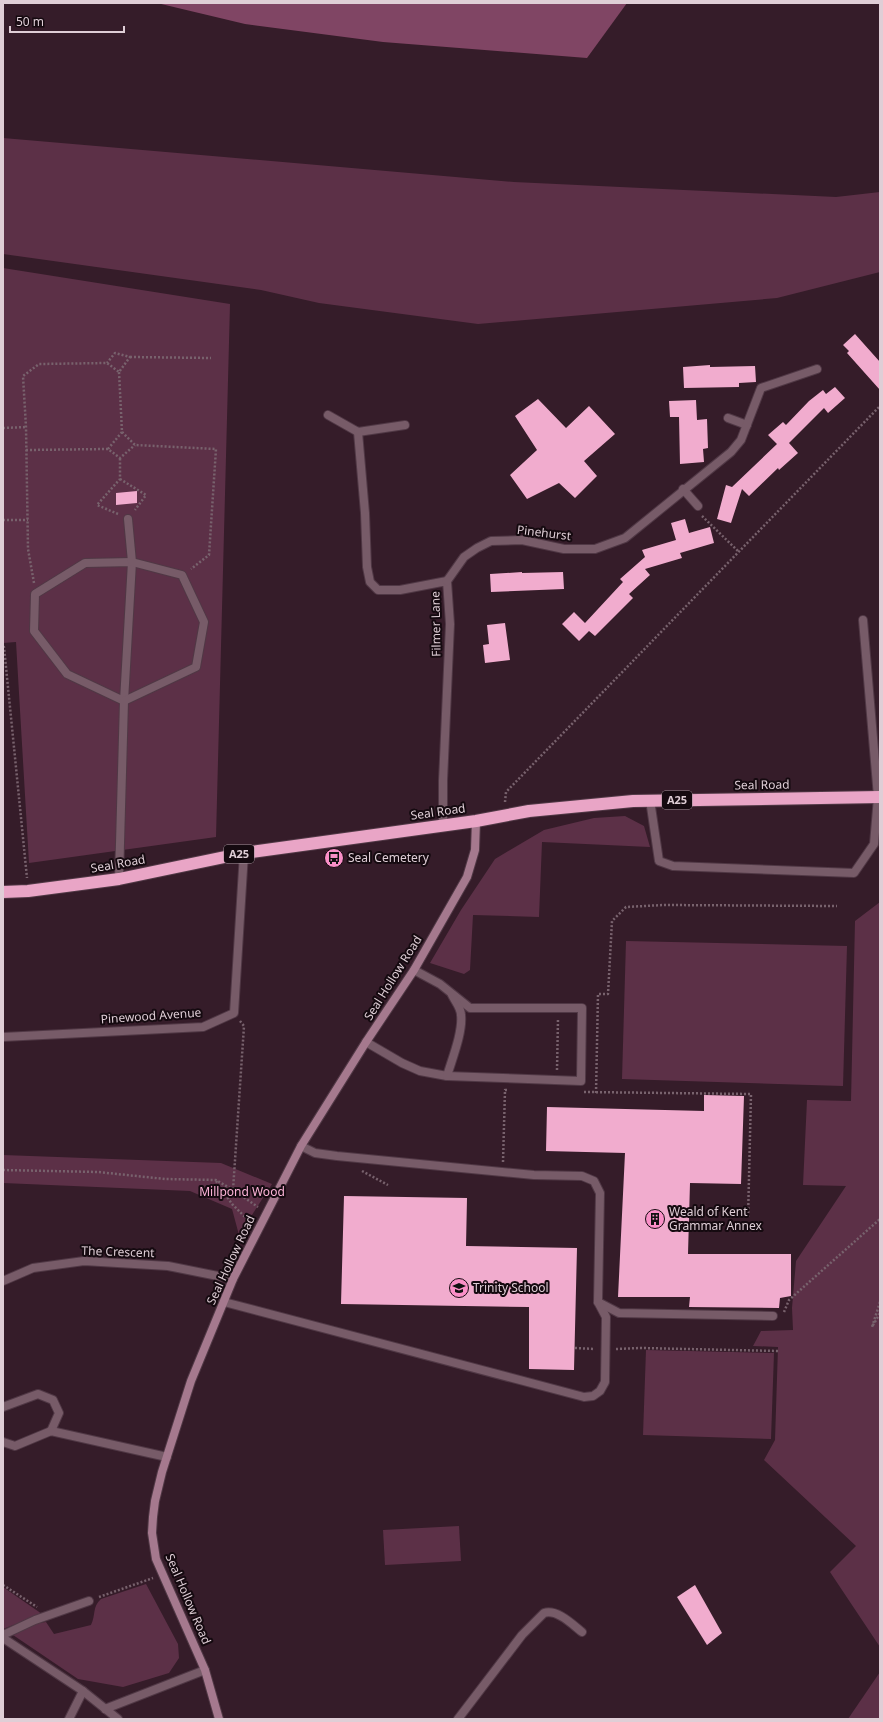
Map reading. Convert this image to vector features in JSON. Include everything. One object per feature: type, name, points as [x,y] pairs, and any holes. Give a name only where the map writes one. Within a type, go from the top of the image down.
[{"type":"highway","name":"Seal Road","points":[[3,892],[28,891],[119,879],[244,853],[476,821],[528,811],[650,800],[879,797]]},
{"type":"main road","name":"Seal Hollow Road","points":[[219,1719],[205,1670],[156,1559],[152,1533],[155,1501],[167,1457],[191,1381],[233,1279],[301,1146],[366,1042],[414,970],[467,877],[475,850],[476,821]]},
{"type":"street","name":"Pinehurst","points":[[447,581],[464,558],[477,548],[491,541],[522,540],[564,549],[595,549],[624,538],[731,452],[741,440],[761,388],[818,369]]},
{"type":"street","points":[[328,415],[358,432],[405,425]]},
{"type":"street","points":[[728,418],[747,425]]},
{"type":"street","name":"Filmer Lane","points":[[358,432],[365,513],[367,567],[370,582],[378,590],[400,590],[447,581],[450,624],[443,781],[443,825]]},
{"type":"street","points":[[684,490],[698,506]]},
{"type":"street","points":[[119,879],[124,701],[132,562],[128,519]]},
{"type":"street","points":[[132,562],[182,575],[204,622],[196,667],[124,701],[67,674],[34,631],[35,594],[85,563],[132,562]]},
{"type":"street","points":[[650,800],[659,861],[673,866],[854,872],[874,844],[879,797],[863,620]]},
{"type":"street","points":[[234,1013],[244,853]]},
{"type":"street","points":[[366,1042],[402,1063],[420,1071],[447,1076],[581,1081],[582,1008],[470,1008],[440,984],[414,970]]},
{"type":"street","points":[[447,1076],[458,1038],[461,1015],[459,1006],[450,993]]},
{"type":"street","name":"Pinewood Avenue","points":[[3,1037],[203,1027],[234,1013]]},
{"type":"street","points":[[224,1302],[584,1398],[593,1396],[600,1391],[605,1382],[606,1317],[598,1302],[600,1193],[594,1181],[582,1176],[534,1175],[337,1156],[316,1153],[301,1146]]},
{"type":"street","name":"The Crescent","points":[[3,1281],[33,1268],[84,1261],[168,1266],[233,1279]]},
{"type":"street","points":[[598,1302],[619,1313],[773,1316]]},
{"type":"street","points":[[3,1407],[38,1394],[53,1400],[59,1412],[51,1431]]},
{"type":"street","points":[[3,1442],[15,1446],[51,1431],[167,1457]]},
{"type":"street","points":[[89,1601],[35,1620],[3,1636],[83,1691],[118,1719]]},
{"type":"street","points":[[458,1719],[522,1635],[544,1613],[548,1612],[557,1614],[582,1632]]},
{"type":"street","points":[[105,1709],[205,1670]]},
{"type":"street","points":[[68,1719],[83,1691]]},
{"type":"path","points":[[107,363],[115,353],[130,357],[211,358]]},
{"type":"path","points":[[130,357],[119,372],[122,432],[135,445],[216,449],[209,555],[182,575]]},
{"type":"path","points":[[35,594],[28,549],[26,427],[23,376],[39,364],[107,363],[119,372]]},
{"type":"path","points":[[505,816],[506,792],[880,406]]},
{"type":"path","points":[[3,428],[26,427]]},
{"type":"path","points":[[108,449],[122,432]]},
{"type":"path","points":[[120,479],[146,495],[128,519],[97,505],[120,479],[120,458],[135,445]]},
{"type":"path","points":[[26,450],[108,449],[120,458]]},
{"type":"path","points":[[698,506],[697,512],[739,552]]},
{"type":"path","points":[[3,520],[28,520]]},
{"type":"path","points":[[3,647],[28,891]]},
{"type":"path","points":[[596,1093],[598,994],[608,994],[612,921],[626,907],[662,905],[837,906]]},
{"type":"path","points":[[556,1080],[559,1008]]},
{"type":"path","points":[[233,1190],[244,1026],[234,1013]]},
{"type":"path","points":[[502,1172],[505,1090],[513,1091]]},
{"type":"path","points":[[582,1092],[751,1094],[748,1219]]},
{"type":"path","points":[[3,1170],[98,1172],[165,1179],[216,1180],[266,1213]]},
{"type":"path","points":[[216,1180],[232,1204],[258,1229]]},
{"type":"path","points":[[773,1316],[782,1315],[789,1300],[880,1220]]},
{"type":"path","points":[[880,1302],[872,1327],[880,1313]]},
{"type":"path","points":[[575,1348],[778,1351]]},
{"type":"path","points":[[89,1601],[162,1574]]},
{"type":"path","points":[[3,1585],[49,1615]]},
{"type":"green space","points":[[3,138],[514,182],[836,197],[880,192],[880,272],[777,298],[478,324],[319,303],[261,290],[3,254]]},
{"type":"green space","points":[[3,268],[230,304],[216,837],[29,863],[16,642],[3,643]]},
{"type":"green space","points":[[625,816],[644,826],[650,847],[542,842],[539,917],[473,915],[470,970],[464,974],[430,963],[461,910],[495,859],[544,830],[594,818]]},
{"type":"green space","points":[[880,902],[880,1647],[830,1572],[856,1546],[764,1460],[775,1440],[778,1347],[753,1346],[761,1331],[793,1330],[792,1308],[796,1261],[846,1186],[803,1185],[807,1100],[851,1101],[855,921]]},
{"type":"green space","points":[[626,941],[847,946],[843,1086],[622,1079]]},
{"type":"green space","name":"Millpond Wood","points":[[3,1155],[221,1163],[272,1184],[239,1235],[232,1209],[190,1191],[3,1183]]},
{"type":"green space","points":[[646,1350],[774,1353],[771,1439],[643,1435]]},
{"type":"green space","points":[[459,1526],[461,1561],[385,1565],[383,1530]]},
{"type":"green space","points":[[146,1584],[178,1644],[179,1658],[169,1673],[123,1687],[78,1679],[13,1635],[38,1623],[46,1622],[54,1634],[91,1625],[96,1605],[101,1599]]},
{"type":"green space","points":[[3,1587],[42,1614],[3,1629]]},
{"type":"green space","points":[[880,1672],[880,1719],[848,1719]]},
{"type":"shaded area","points":[[157,3],[627,3],[587,58],[383,42],[245,24]]},
{"type":"building","points":[[855,334],[880,362],[880,390],[847,353],[849,351],[843,345]]},
{"type":"building","points":[[710,365],[710,367],[755,366],[756,382],[739,383],[739,387],[684,388],[683,367]]},
{"type":"building","points":[[835,387],[845,398],[828,413],[824,408],[789,443],[798,453],[779,470],[778,468],[749,496],[742,489],[731,523],[717,519],[726,485],[732,487],[777,444],[768,435],[783,422],[786,425],[809,401],[823,390],[826,394]]},
{"type":"building","points":[[538,399],[566,428],[589,406],[615,434],[584,461],[597,476],[575,498],[559,483],[527,499],[510,475],[537,450],[515,416]]},
{"type":"building","points":[[696,400],[697,420],[707,419],[708,448],[703,449],[704,462],[680,464],[679,417],[670,417],[669,401]]},
{"type":"building","points":[[137,491],[137,503],[116,505],[116,493]]},
{"type":"building","points":[[685,519],[689,533],[710,527],[714,543],[680,553],[682,558],[645,569],[650,575],[629,594],[633,598],[595,636],[589,631],[579,641],[562,624],[574,612],[585,623],[623,582],[620,579],[645,557],[642,550],[676,540],[671,523]]},
{"type":"building","points":[[563,572],[564,589],[491,592],[490,574]]},
{"type":"building","points":[[505,623],[510,660],[485,663],[483,645],[489,644],[487,625]]},
{"type":"building","name":"Weald of Kent Grammar Annex","points":[[704,1095],[744,1096],[741,1184],[690,1183],[688,1254],[791,1254],[791,1296],[780,1298],[779,1308],[689,1307],[690,1297],[618,1297],[625,1153],[546,1151],[547,1107],[704,1111]]},
{"type":"building","name":"Trinity School","points":[[344,1196],[467,1198],[466,1246],[577,1248],[574,1370],[529,1369],[529,1307],[341,1304]]},
{"type":"building","points":[[695,1585],[722,1633],[707,1645],[677,1597]]},
{"type":"place","name":"Seal Cemetery","points":[[334,858]]},
{"type":"place","name":"Weald of Kent Grammar Annex","points":[[655,1219]]},
{"type":"place","name":"Trinity School","points":[[459,1288]]}]
